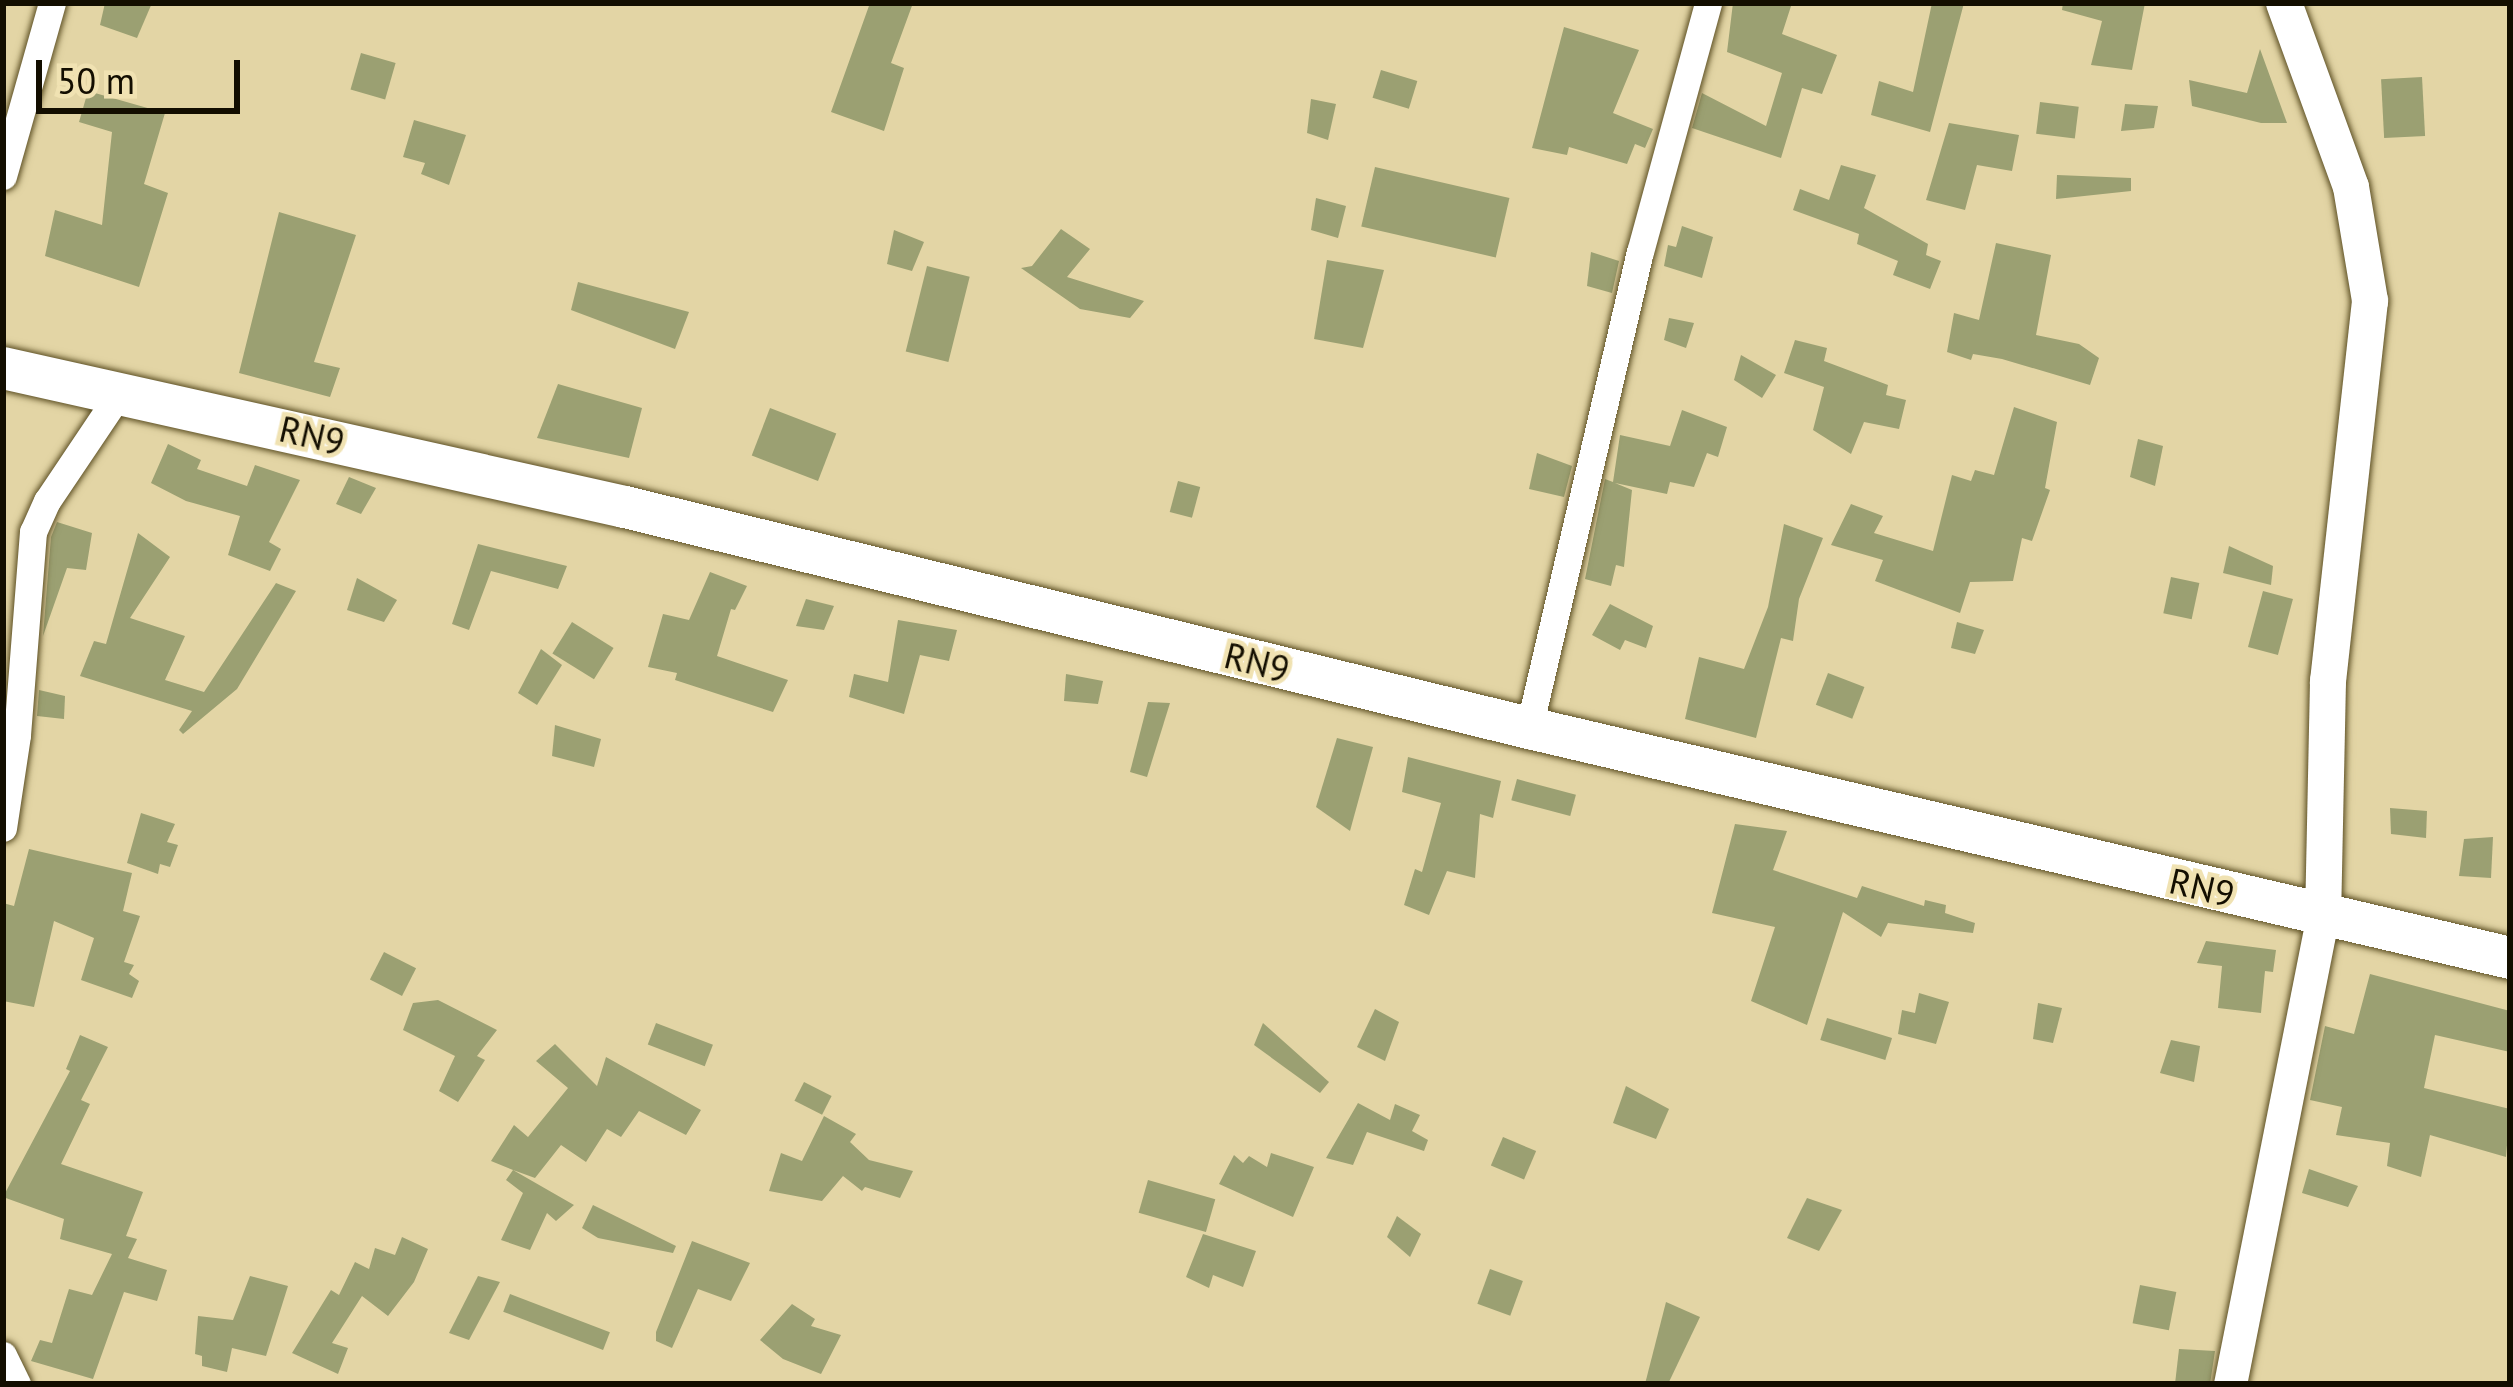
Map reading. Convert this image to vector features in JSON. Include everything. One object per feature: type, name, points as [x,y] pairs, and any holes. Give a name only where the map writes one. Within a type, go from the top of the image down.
[{"type":"main road","points":[[2284,3],[2351,187],[2370,301],[2328,681],[2324,916]]},
{"type":"main road","name":"RN9","points":[[3,368],[121,391],[2510,958]]},
{"type":"street","points":[[3,176],[52,3]]},
{"type":"street","points":[[1529,728],[1640,252],[1708,3]]},
{"type":"street","points":[[3,828],[17,735],[33,532],[47,501],[121,391]]},
{"type":"street","points":[[2230,1384],[2324,916]]},
{"type":"street","points":[[3,1355],[17,1384]]},
{"type":"building","points":[[105,3],[152,3],[137,38],[100,25]]},
{"type":"building","points":[[870,3],[913,3],[891,63],[904,68],[884,131],[831,112]]},
{"type":"building","points":[[1733,3],[1792,3],[1782,34],[1837,55],[1822,94],[1802,88],[1781,158],[1692,128],[1702,93],[1766,126],[1782,73],[1727,52]]},
{"type":"building","points":[[1932,3],[1964,3],[1930,132],[1871,115],[1879,81],[1913,92]]},
{"type":"building","points":[[2063,3],[2145,3],[2132,70],[2091,65],[2102,21],[2062,10]]},
{"type":"building","points":[[1564,27],[1639,50],[1613,113],[1653,129],[1645,148],[1635,144],[1627,164],[1569,147],[1567,155],[1532,148]]},
{"type":"building","points":[[2260,49],[2287,123],[2261,123],[2192,106],[2189,80],[2247,93]]},
{"type":"building","points":[[361,53],[396,63],[385,99],[351,90]]},
{"type":"building","points":[[1381,70],[1417,81],[1409,109],[1373,98]]},
{"type":"building","points":[[2422,77],[2425,136],[2384,138],[2381,79]]},
{"type":"building","points":[[88,91],[165,113],[144,184],[168,193],[139,287],[45,256],[55,210],[102,225],[112,132],[79,122]]},
{"type":"building","points":[[1311,99],[1336,104],[1328,140],[1307,133]]},
{"type":"building","points":[[2040,102],[2079,107],[2075,139],[2036,134]]},
{"type":"building","points":[[2125,104],[2158,106],[2154,128],[2121,131]]},
{"type":"building","points":[[414,120],[466,135],[449,185],[421,174],[425,163],[403,157]]},
{"type":"building","points":[[1949,123],[2019,135],[2012,171],[1977,165],[1965,210],[1926,200]]},
{"type":"building","points":[[1841,165],[1876,175],[1864,208],[1928,244],[1926,255],[1941,261],[1930,289],[1893,275],[1898,261],[1857,244],[1859,234],[1793,210],[1800,189],[1829,200]]},
{"type":"building","points":[[1375,167],[1509,198],[1496,257],[1361,226]]},
{"type":"building","points":[[2057,175],[2131,178],[2131,191],[2056,199]]},
{"type":"building","points":[[1316,198],[1346,206],[1338,238],[1311,230]]},
{"type":"building","points":[[279,212],[356,235],[314,362],[340,368],[330,397],[239,373]]},
{"type":"building","points":[[1682,226],[1713,237],[1702,278],[1664,266],[1668,245],[1676,247]]},
{"type":"building","points":[[1061,229],[1090,249],[1067,277],[1144,301],[1130,318],[1080,309],[1021,268],[1032,266]]},
{"type":"building","points":[[894,230],[924,242],[912,271],[887,264]]},
{"type":"building","points":[[1996,243],[2051,255],[2036,335],[2079,344],[2099,358],[2090,385],[2002,359],[1973,354],[1971,360],[1947,352],[1954,313],[1979,320]]},
{"type":"building","points":[[1591,252],[1619,261],[1612,293],[1587,286]]},
{"type":"building","points":[[1327,260],[1384,270],[1363,348],[1314,339]]},
{"type":"building","points":[[927,266],[970,277],[948,362],[906,351]]},
{"type":"building","points":[[578,282],[689,312],[675,349],[571,310]]},
{"type":"building","points":[[1669,318],[1694,323],[1686,348],[1664,340]]},
{"type":"building","points":[[1795,340],[1827,348],[1824,361],[1888,385],[1886,395],[1906,400],[1899,429],[1864,422],[1851,454],[1813,430],[1824,387],[1784,373]]},
{"type":"building","points":[[1741,355],[1776,375],[1762,398],[1734,380]]},
{"type":"building","points":[[558,384],[642,408],[629,458],[537,438]]},
{"type":"building","points":[[2014,407],[2057,422],[2045,488],[2050,490],[2032,541],[2022,538],[2013,581],[1970,582],[1960,613],[1875,581],[1883,560],[1831,545],[1851,504],[1883,516],[1874,533],[1933,551],[1952,475],[1971,481],[1975,470],[1994,475]]},
{"type":"building","points":[[770,408],[836,433],[818,481],[752,456]]},
{"type":"building","points":[[1682,410],[1727,427],[1718,457],[1707,453],[1694,487],[1670,482],[1667,494],[1615,483],[1632,490],[1624,567],[1616,565],[1611,586],[1585,579],[1605,479],[1613,482],[1620,435],[1670,446]]},
{"type":"building","points":[[2138,439],[2163,446],[2155,486],[2130,477]]},
{"type":"building","points":[[168,444],[201,460],[197,469],[247,486],[255,465],[300,480],[269,542],[281,549],[270,571],[228,555],[240,516],[186,501],[151,483]]},
{"type":"building","points":[[1537,453],[1572,466],[1564,497],[1529,489]]},
{"type":"building","points":[[349,477],[376,488],[361,514],[336,504]]},
{"type":"building","points":[[1178,481],[1200,487],[1192,518],[1170,512]]},
{"type":"building","points":[[57,522],[92,533],[86,570],[67,568],[43,636],[51,537]]},
{"type":"building","points":[[1784,524],[1823,538],[1799,599],[1793,641],[1781,638],[1756,738],[1685,719],[1699,657],[1744,669],[1768,607]]},
{"type":"building","points":[[138,533],[170,557],[130,618],[185,636],[165,680],[204,692],[276,583],[296,591],[237,689],[183,734],[179,730],[192,711],[80,676],[94,641],[106,644]]},
{"type":"building","points":[[478,544],[567,566],[558,589],[491,571],[469,630],[452,624]]},
{"type":"building","points":[[2229,546],[2273,566],[2271,585],[2223,573]]},
{"type":"building","points":[[710,572],[747,586],[735,610],[731,609],[717,656],[788,680],[773,712],[675,680],[677,673],[648,667],[663,614],[689,620]]},
{"type":"building","points":[[2171,577],[2199,583],[2192,619],[2163,613]]},
{"type":"building","points":[[357,578],[397,600],[384,622],[347,610]]},
{"type":"building","points":[[2263,591],[2293,599],[2278,655],[2248,647]]},
{"type":"building","points":[[806,599],[834,606],[824,630],[796,626]]},
{"type":"building","points":[[1610,604],[1653,626],[1646,648],[1625,640],[1620,650],[1592,635]]},
{"type":"building","points":[[898,620],[957,630],[949,661],[920,655],[904,714],[849,697],[854,674],[888,682]]},
{"type":"building","points":[[572,622],[614,648],[594,679],[552,653]]},
{"type":"building","points":[[1957,622],[1984,630],[1975,654],[1951,648]]},
{"type":"building","points":[[541,649],[562,665],[537,705],[518,693]]},
{"type":"building","points":[[1828,673],[1864,687],[1852,719],[1816,705]]},
{"type":"building","points":[[1066,674],[1103,681],[1098,704],[1064,701]]},
{"type":"building","points":[[39,690],[65,696],[64,719],[37,716]]},
{"type":"building","points":[[1148,702],[1170,703],[1147,777],[1130,772]]},
{"type":"building","points":[[555,725],[601,739],[594,767],[552,756]]},
{"type":"building","points":[[1337,738],[1373,747],[1350,831],[1316,807]]},
{"type":"building","points":[[1408,757],[1501,781],[1493,818],[1480,814],[1475,878],[1447,871],[1429,915],[1404,905],[1415,869],[1422,872],[1441,803],[1402,792]]},
{"type":"building","points":[[1517,779],[1576,795],[1570,816],[1511,800]]},
{"type":"building","points":[[2390,808],[2427,811],[2426,838],[2391,834]]},
{"type":"building","points":[[141,813],[175,824],[167,842],[178,845],[170,867],[160,864],[158,874],[127,863]]},
{"type":"building","points":[[1735,824],[1787,831],[1773,870],[1857,898],[1862,886],[1924,906],[1925,900],[1946,905],[1945,913],[1975,923],[1973,933],[1888,923],[1881,937],[1843,912],[1807,1025],[1751,1001],[1775,927],[1712,913]]},
{"type":"building","points":[[2493,837],[2491,878],[2459,876],[2464,839]]},
{"type":"building","points":[[29,849],[132,873],[123,911],[140,916],[124,962],[134,965],[129,974],[139,981],[132,998],[81,980],[94,938],[54,921],[34,1007],[3,1001],[3,903],[14,906]]},
{"type":"building","points":[[2206,941],[2276,950],[2273,972],[2265,971],[2261,1013],[2218,1008],[2222,966],[2197,963]]},
{"type":"building","points":[[384,952],[416,968],[402,996],[370,980]]},
{"type":"building","points":[[2370,974],[2510,1011],[2510,1052],[2435,1035],[2424,1088],[2510,1109],[2506,1157],[2430,1135],[2421,1177],[2387,1166],[2390,1143],[2336,1135],[2342,1107],[2310,1100],[2325,1026],[2354,1034]]},
{"type":"building","points":[[1919,993],[1949,1002],[1936,1044],[1898,1034],[1902,1010],[1915,1013]]},
{"type":"building","points":[[438,1000],[497,1030],[477,1056],[485,1060],[458,1102],[439,1091],[455,1056],[403,1030],[413,1003]]},
{"type":"building","points":[[2038,1003],[2062,1008],[2053,1043],[2033,1039]]},
{"type":"building","points":[[1375,1009],[1399,1022],[1385,1061],[1357,1047]]},
{"type":"building","points":[[1827,1018],[1892,1038],[1885,1060],[1820,1040]]},
{"type":"building","points":[[656,1023],[713,1045],[705,1066],[648,1044]]},
{"type":"building","points":[[1263,1023],[1329,1082],[1320,1093],[1254,1045]]},
{"type":"building","points":[[80,1035],[108,1047],[81,1100],[90,1104],[61,1164],[143,1192],[126,1236],[137,1239],[128,1258],[167,1270],[157,1301],[124,1292],[93,1379],[31,1361],[40,1340],[52,1343],[69,1289],[92,1295],[112,1254],[60,1239],[64,1219],[3,1197],[70,1071],[66,1069]]},
{"type":"building","points":[[2171,1040],[2200,1046],[2194,1082],[2160,1073]]},
{"type":"building","points":[[555,1044],[597,1086],[606,1057],[701,1110],[686,1135],[639,1111],[621,1137],[607,1129],[586,1162],[561,1145],[535,1178],[491,1161],[514,1125],[528,1137],[568,1088],[536,1061]]},
{"type":"building","points":[[804,1082],[832,1096],[822,1115],[794,1101]]},
{"type":"building","points":[[1626,1086],[1669,1109],[1656,1139],[1613,1123]]},
{"type":"building","points":[[1358,1103],[1390,1120],[1395,1104],[1420,1115],[1412,1131],[1428,1140],[1424,1151],[1367,1132],[1353,1165],[1326,1158]]},
{"type":"building","points":[[824,1116],[856,1134],[850,1142],[869,1160],[913,1171],[900,1198],[865,1187],[862,1191],[843,1176],[822,1201],[769,1191],[781,1153],[802,1161]]},
{"type":"building","points":[[1503,1137],[1536,1151],[1524,1180],[1491,1166]]},
{"type":"building","points":[[1271,1153],[1314,1167],[1293,1217],[1219,1184],[1234,1155],[1243,1163],[1249,1156],[1267,1167]]},
{"type":"building","points":[[2309,1169],[2358,1186],[2348,1207],[2302,1193]]},
{"type":"building","points":[[513,1170],[574,1205],[556,1221],[547,1213],[530,1250],[501,1240],[523,1193],[506,1180]]},
{"type":"building","points":[[1148,1180],[1215,1199],[1206,1232],[1139,1213]]},
{"type":"building","points":[[1807,1198],[1842,1210],[1819,1251],[1787,1238]]},
{"type":"building","points":[[593,1205],[676,1246],[673,1253],[598,1238],[582,1228]]},
{"type":"building","points":[[1397,1216],[1421,1234],[1410,1257],[1387,1237]]},
{"type":"building","points":[[1203,1234],[1256,1251],[1243,1287],[1213,1275],[1209,1288],[1186,1277]]},
{"type":"building","points":[[402,1237],[428,1249],[414,1282],[388,1316],[362,1296],[332,1343],[348,1348],[338,1374],[292,1353],[331,1290],[339,1295],[355,1262],[369,1269],[375,1248],[395,1255]]},
{"type":"building","points":[[692,1241],[750,1263],[731,1301],[698,1289],[672,1348],[656,1341],[656,1332]]},
{"type":"building","points":[[1490,1269],[1523,1281],[1510,1316],[1477,1304]]},
{"type":"building","points":[[250,1276],[288,1286],[266,1356],[232,1348],[227,1372],[202,1366],[202,1356],[195,1354],[198,1316],[233,1320]]},
{"type":"building","points":[[478,1276],[500,1282],[469,1340],[449,1333]]},
{"type":"building","points":[[2140,1285],[2176,1292],[2169,1330],[2133,1323]]},
{"type":"building","points":[[510,1294],[610,1332],[603,1350],[503,1312]]},
{"type":"building","points":[[1666,1302],[1700,1317],[1668,1384],[1645,1384]]},
{"type":"building","points":[[792,1304],[815,1319],[811,1326],[841,1335],[821,1374],[783,1359],[760,1340]]},
{"type":"building","points":[[2179,1349],[2215,1351],[2210,1384],[2175,1384]]}]
